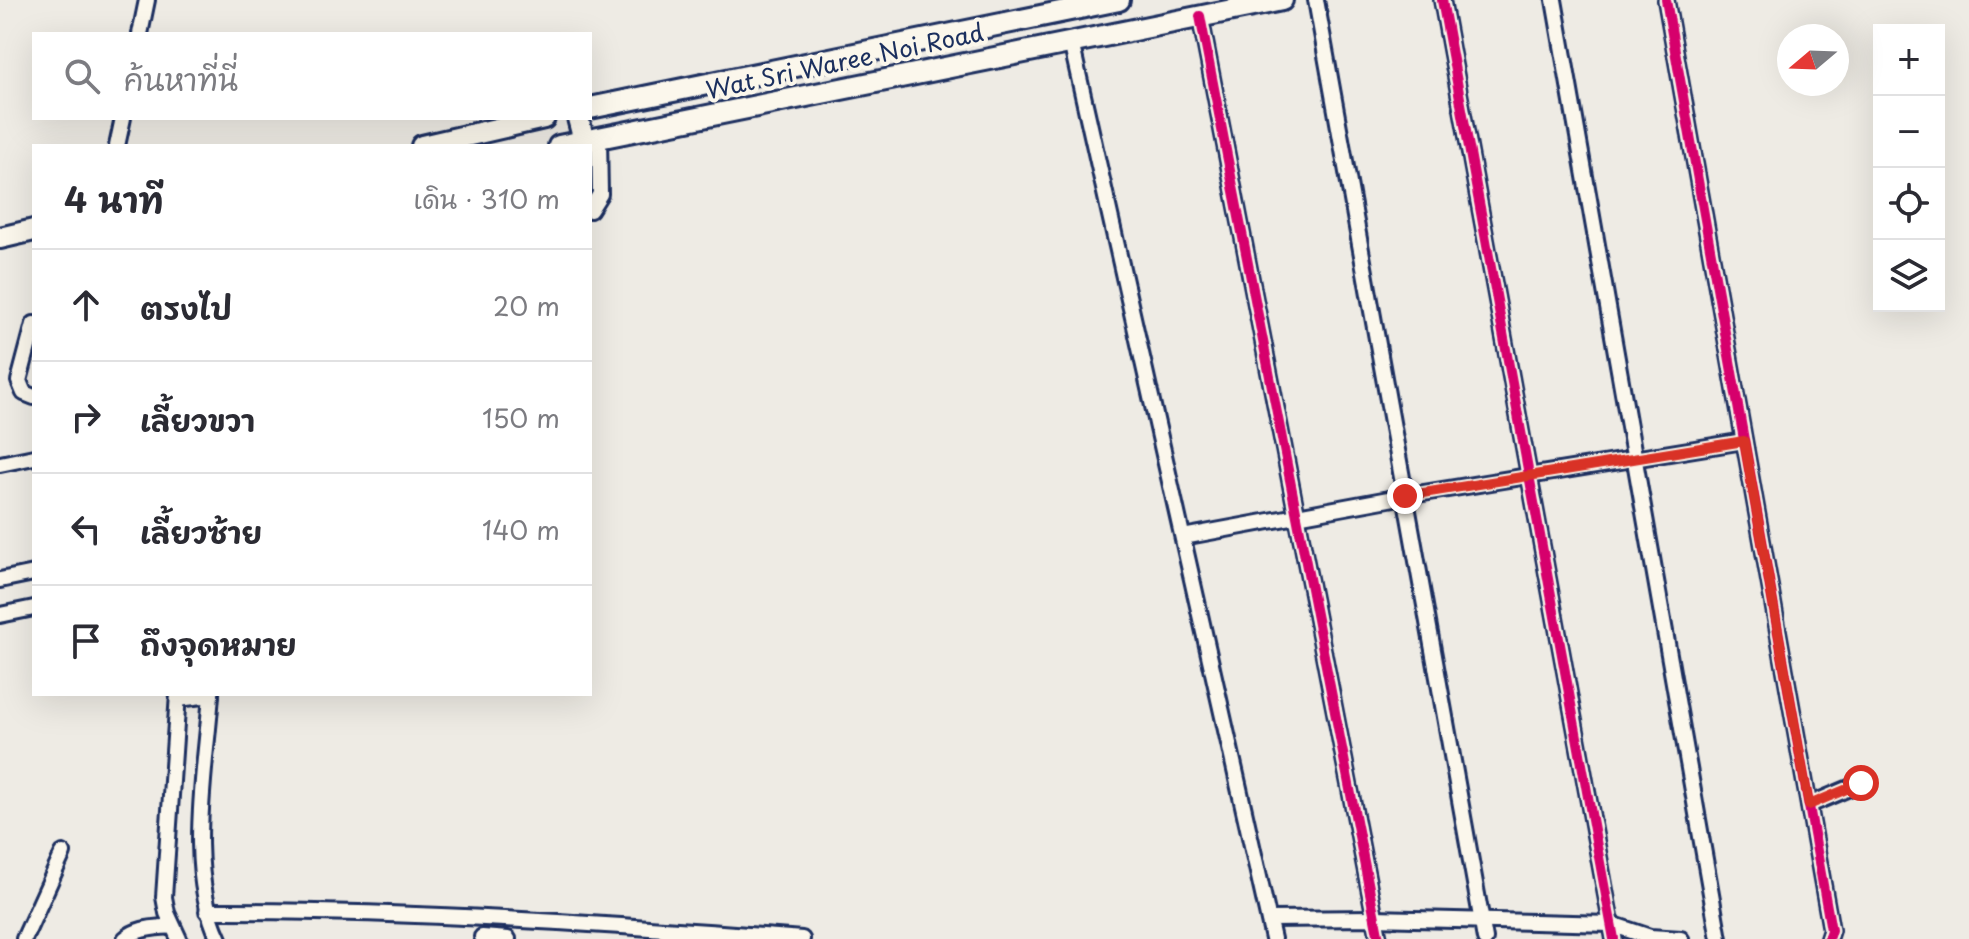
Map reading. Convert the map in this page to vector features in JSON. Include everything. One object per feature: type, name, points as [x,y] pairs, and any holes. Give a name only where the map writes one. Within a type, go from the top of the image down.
[{"type":"main road","name":"Wat Sri Waree Noi Road","points":[[592,108],[1119,0]]},
{"type":"main road","name":"Wat Sri Waree Noi Road","points":[[570,144],[1282,0]]},
{"type":"main road","points":[[431,144],[535,120]]},
{"type":"main road","points":[[579,120],[591,140]]},
{"type":"main road","points":[[0,238],[32,230]]},
{"type":"street","points":[[140,32],[147,0]]},
{"type":"street","points":[[1316,0],[1485,939]]},
{"type":"street","points":[[1442,0],[1613,932]]},
{"type":"street","points":[[1554,0],[1719,939]]},
{"type":"street","points":[[1666,0],[1831,930],[1828,939]]},
{"type":"street","points":[[1200,16],[1379,939]]},
{"type":"street","points":[[1071,42],[1273,939]]},
{"type":"street","points":[[117,144],[123,120]]},
{"type":"street","points":[[591,140],[592,144]]},
{"type":"street","points":[[592,146],[600,194],[592,207]]},
{"type":"street","points":[[32,332],[19,381],[24,393],[32,396]]},
{"type":"street","points":[[1183,537],[1405,496],[1744,441]]},
{"type":"street","points":[[0,464],[32,457]]},
{"type":"street","points":[[0,580],[32,573]]},
{"type":"street","points":[[0,615],[32,608]]},
{"type":"street","points":[[125,939],[141,929],[176,932],[164,897],[178,696]]},
{"type":"street","points":[[211,696],[202,810],[202,888],[207,911],[219,939]]},
{"type":"street","points":[[1809,805],[1861,783]]},
{"type":"street","points":[[24,939],[63,853]]},
{"type":"street","points":[[207,911],[333,910],[484,917],[654,934],[802,939]]},
{"type":"street","points":[[484,917],[482,938],[508,939]]},
{"type":"street","points":[[1269,919],[1482,920],[1681,939]]},
{"type":"cycle path","points":[[1442,0],[1614,939]]},
{"type":"cycle path","points":[[1666,0],[1831,930],[1828,939]]},
{"type":"cycle path","points":[[1200,16],[1379,939]]},
{"type":"route","points":[[1405,496],[1744,441],[1809,805],[1861,783]]}]
